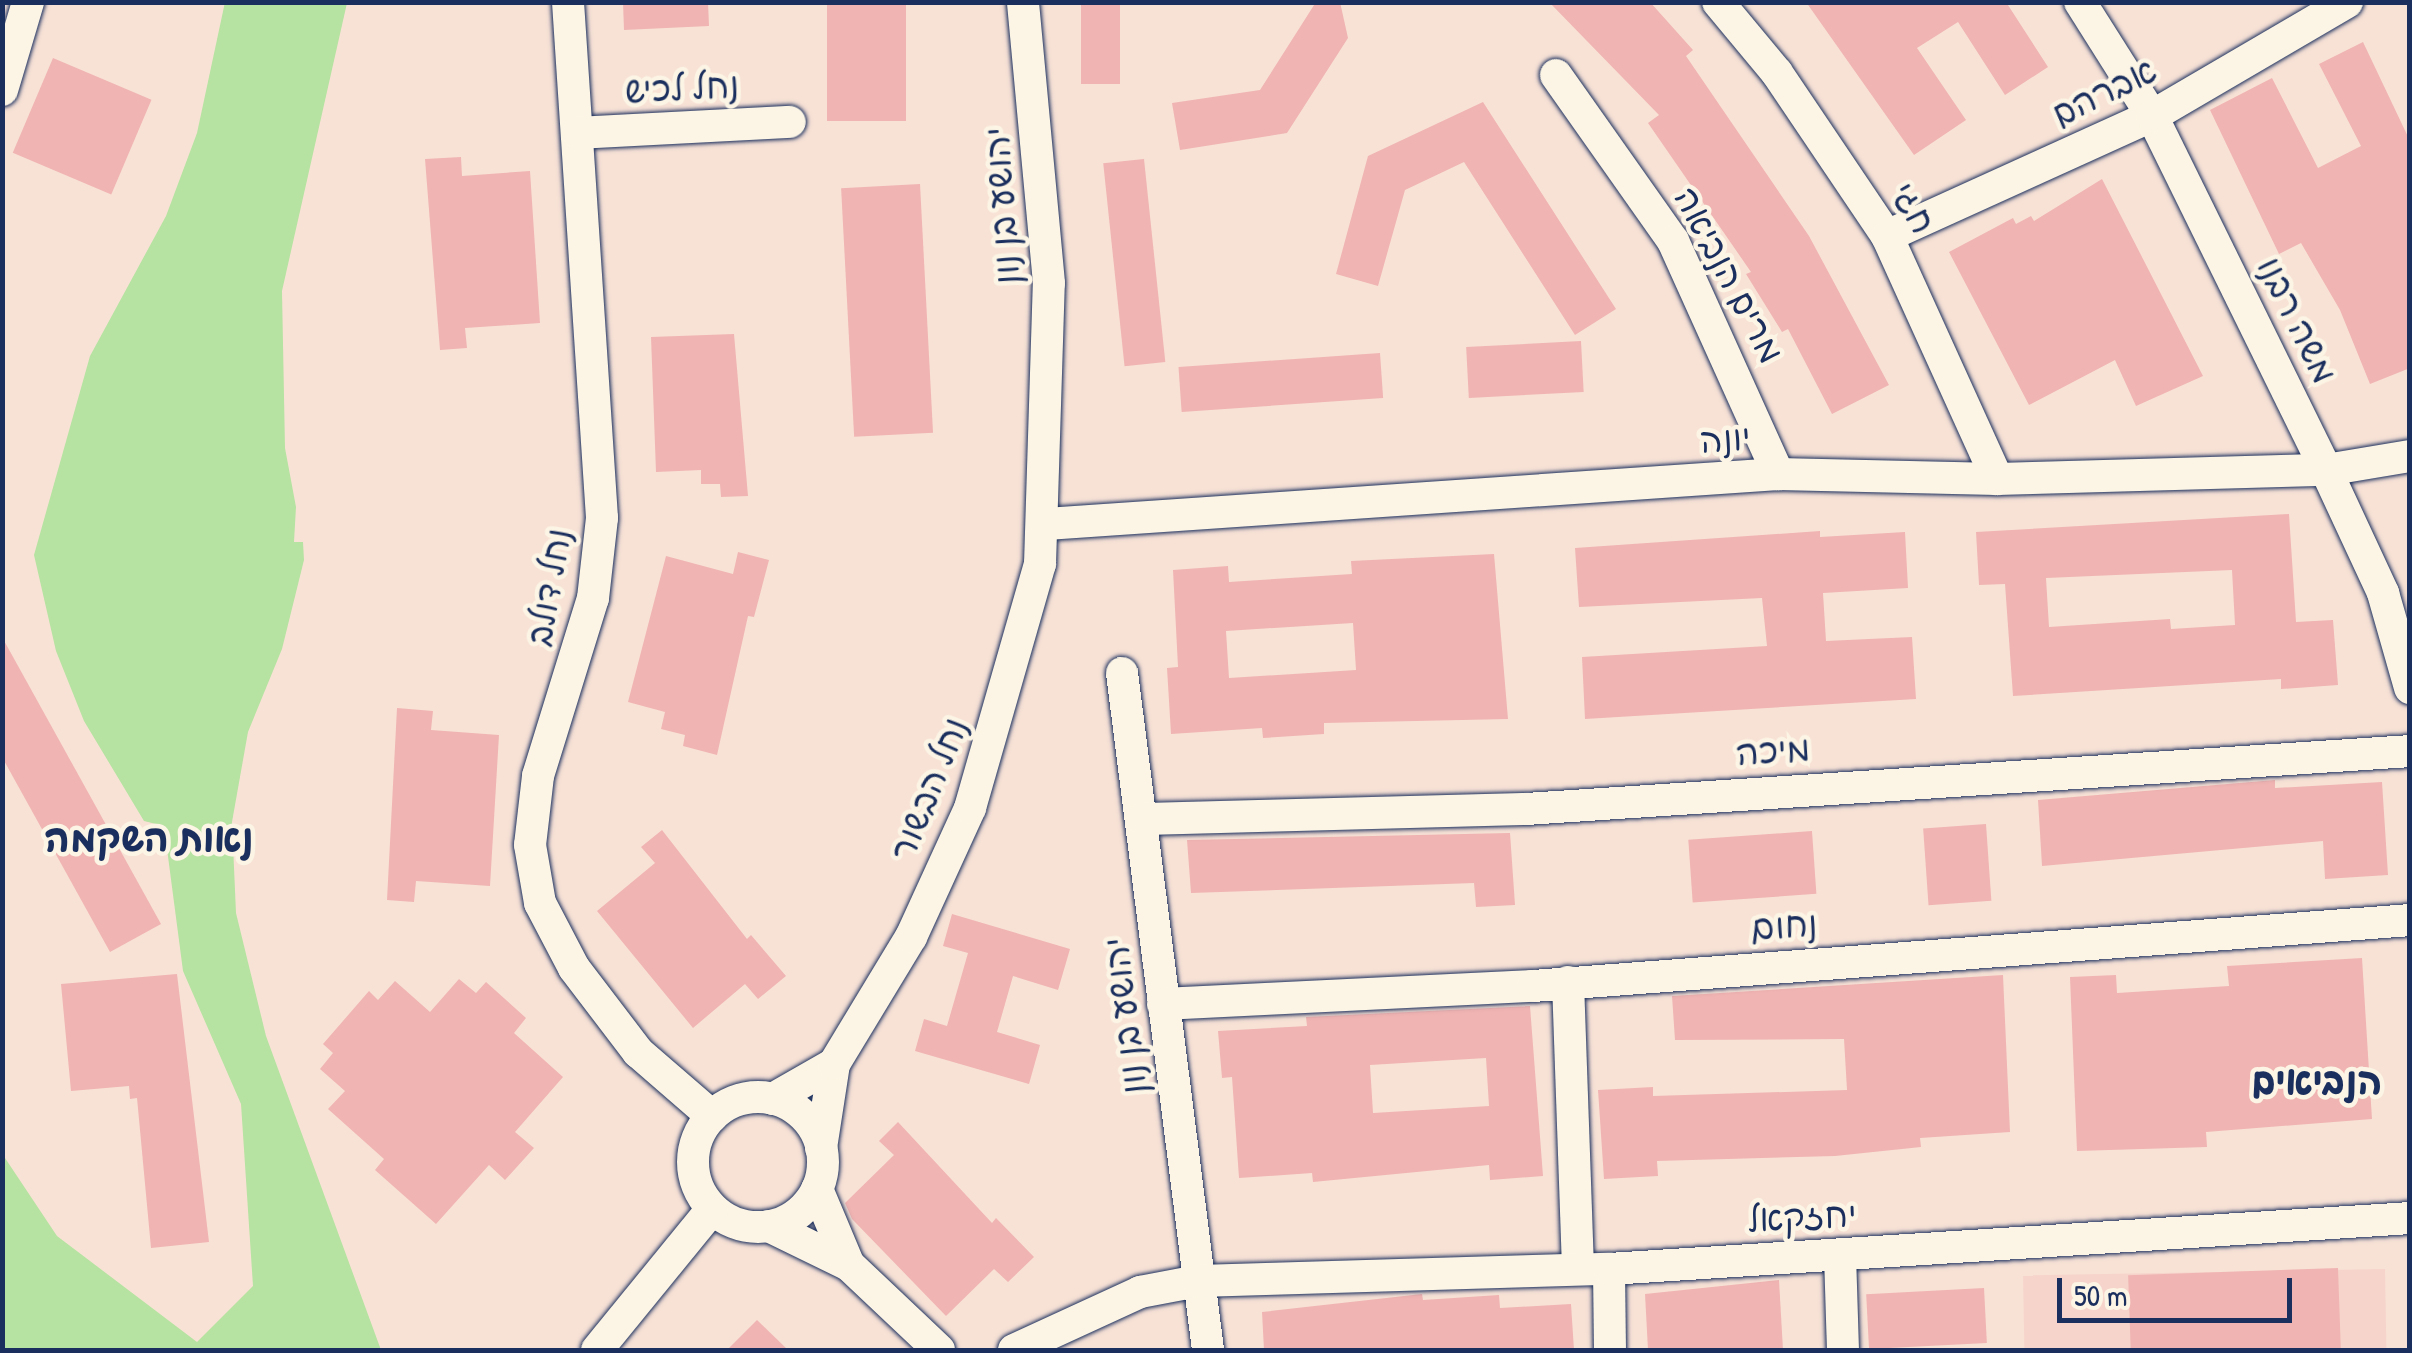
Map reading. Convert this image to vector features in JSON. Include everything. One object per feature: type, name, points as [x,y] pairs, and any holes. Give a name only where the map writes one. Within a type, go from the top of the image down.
[{"type":"street","points":[[2,90],[28,2]]},
{"type":"street","name":"נחל דולב","points":[[568,2],[602,518],[594,598],[538,776],[530,845],[540,903],[574,968],[638,1052],[712,1116]]},
{"type":"street","name":"יהושע בן נון","points":[[1023,2],[1049,283],[1046,524]]},
{"type":"street","name":"חגי","points":[[1718,2],[1776,72],[1887,236],[1997,480]]},
{"type":"street","name":"משה רבנו","points":[[2080,2],[2152,116],[2326,470],[2383,593],[2410,688]]},
{"type":"street","name":"אברהם","points":[[1887,236],[2152,116],[2347,2]]},
{"type":"street","name":"מרים הנביאה","points":[[1556,75],[1673,240],[1778,474]]},
{"type":"street","name":"נחל לכיש","points":[[578,133],[790,122]]},
{"type":"street","name":"יונה","points":[[1046,524],[1778,474],[1997,480],[2326,470],[2410,456]]},
{"type":"street","name":"נחל הבשור","points":[[821,1148],[834,1064],[911,936],[970,808],[1017,660],[1046,524]]},
{"type":"street","name":"יהושע בן נון","points":[[1122,673],[1208,1350]]},
{"type":"street","name":"מיכה","points":[[1142,819],[1526,809],[2410,751]]},
{"type":"street","name":"נחום","points":[[1164,1004],[1568,982],[2410,920]]},
{"type":"street","points":[[1568,982],[1594,1269],[1610,1350]]},
{"type":"street","name":"נחל הבשור","points":[[773,1099],[834,1064]]},
{"type":"street","points":[[849,1266],[817,1189],[821,1148],[804,1116],[773,1099],[744,1098],[712,1116],[700,1132],[694,1170],[712,1209],[738,1224],[768,1226],[849,1266],[939,1350]]},
{"type":"street","points":[[768,1226],[798,1213],[817,1189]]},
{"type":"street","points":[[597,1350],[712,1209]]},
{"type":"street","name":"יחזקאל","points":[[1014,1350],[1140,1292],[1198,1281],[1594,1269],[2410,1218]]},
{"type":"street","points":[[1840,1255],[1844,1350]]},
{"type":"shaded area","points":[[2385,1269],[2386,1350],[2024,1350],[2023,1275]]},
{"type":"green space","points":[[225,2],[347,3],[282,291],[285,448],[296,507],[294,542],[303,542],[304,560],[282,649],[248,732],[232,822],[236,913],[266,1036],[381,1350],[3,1350],[3,1155],[57,1236],[197,1342],[253,1286],[241,1104],[183,971],[164,826],[144,821],[84,721],[56,651],[34,555],[90,356],[166,216],[197,133]]},
{"type":"building","points":[[623,2],[708,2],[709,26],[624,30]]},
{"type":"building","points":[[827,2],[906,2],[906,121],[827,121]]},
{"type":"building","points":[[1081,2],[1120,2],[1120,84],[1081,84]]},
{"type":"building","points":[[1316,2],[1340,2],[1348,38],[1287,133],[1180,150],[1172,103],[1260,90]]},
{"type":"building","points":[[1549,2],[1650,2],[1693,50],[1686,56],[1809,236],[1889,385],[1832,414],[1788,329],[1782,332],[1746,274],[1751,272],[1648,123],[1659,115]]},
{"type":"building","points":[[1806,2],[2006,2],[2048,67],[2005,95],[1958,22],[1917,48],[1966,120],[1914,155]]},
{"type":"building","points":[[2363,42],[2410,141],[2410,368],[2370,384],[2340,310],[2301,243],[2279,254],[2210,110],[2272,78],[2318,168],[2361,146],[2319,64]]},
{"type":"building","points":[[53,58],[151,100],[111,195],[13,153]]},
{"type":"building","points":[[1483,102],[1616,309],[1575,335],[1464,162],[1405,190],[1378,286],[1336,274],[1368,156]]},
{"type":"building","points":[[461,157],[462,176],[530,171],[540,323],[465,328],[467,348],[440,350],[425,159]]},
{"type":"building","points":[[1144,159],[1165,362],[1125,366],[1103,163]]},
{"type":"building","points":[[2102,179],[2203,376],[2136,406],[2115,360],[2029,405],[1949,252],[2013,218],[2016,224],[2031,216],[2034,221]]},
{"type":"building","points":[[920,184],[933,433],[854,437],[841,188]]},
{"type":"building","points":[[734,334],[748,496],[721,497],[720,484],[701,484],[701,470],[656,472],[651,337]]},
{"type":"building","points":[[1581,341],[1584,392],[1469,398],[1466,347]]},
{"type":"building","points":[[1380,353],[1383,398],[1182,412],[1178,367]]},
{"type":"building","points":[[2289,514],[2296,622],[2333,620],[2338,685],[2281,689],[2281,679],[2013,696],[2005,584],[1979,585],[1976,532]],"holes":[[[2232,570],[2235,625],[2171,629],[2170,619],[2049,627],[2046,578]]]},
{"type":"building","points":[[1820,531],[1820,537],[1905,532],[1908,588],[1823,593],[1826,641],[1912,637],[1916,699],[1585,719],[1582,657],[1767,646],[1762,598],[1579,607],[1575,548]]},
{"type":"building","points":[[738,552],[769,560],[754,617],[748,616],[717,755],[683,746],[685,735],[661,729],[665,712],[628,702],[666,556],[733,574]]},
{"type":"building","points":[[1494,554],[1508,719],[1324,723],[1324,734],[1263,738],[1262,728],[1171,734],[1167,668],[1178,667],[1173,570],[1228,566],[1229,582],[1352,574],[1351,561]],"holes":[[[1353,623],[1356,670],[1229,678],[1226,631]]]},
{"type":"building","points":[[2,637],[161,924],[110,952],[2,757]]},
{"type":"building","points":[[397,708],[433,711],[431,730],[499,735],[490,886],[416,881],[414,902],[387,900]]},
{"type":"building","points":[[2275,780],[2275,788],[2382,782],[2388,875],[2325,879],[2323,841],[2042,866],[2038,800]]},
{"type":"building","points":[[1986,824],[1991,901],[1929,905],[1923,828]]},
{"type":"building","points":[[662,830],[747,939],[751,935],[786,976],[758,999],[745,984],[693,1028],[597,911],[655,863],[641,847]]},
{"type":"building","points":[[1812,831],[1816,894],[1693,902],[1688,840]]},
{"type":"building","points":[[1510,833],[1515,905],[1476,907],[1474,883],[1191,893],[1187,840]]},
{"type":"building","points":[[952,914],[1070,949],[1058,990],[1013,976],[997,1032],[1040,1045],[1029,1084],[915,1051],[924,1019],[947,1026],[968,953],[943,946]]},
{"type":"building","points":[[2362,958],[2372,1119],[2206,1132],[2207,1147],[2077,1151],[2070,977],[2116,975],[2117,993],[2229,986],[2227,966]]},
{"type":"building","points":[[177,974],[209,1242],[151,1248],[137,1098],[130,1099],[129,1086],[71,1091],[61,984]]},
{"type":"building","points":[[2003,975],[2010,1132],[1920,1138],[1921,1147],[1835,1156],[1657,1161],[1658,1176],[1604,1179],[1598,1090],[1653,1087],[1653,1096],[1847,1090],[1844,1039],[1675,1040],[1672,996]]},
{"type":"building","points":[[459,979],[476,993],[486,982],[526,1018],[514,1033],[563,1077],[515,1132],[534,1148],[505,1180],[489,1165],[436,1224],[375,1170],[384,1159],[328,1109],[345,1091],[320,1069],[333,1053],[323,1044],[369,991],[378,1000],[395,981],[430,1012]]},
{"type":"building","points":[[1530,1006],[1543,1176],[1490,1180],[1489,1165],[1313,1182],[1312,1173],[1239,1178],[1232,1077],[1222,1078],[1218,1031],[1307,1026],[1306,1017]],"holes":[[[1486,1058],[1489,1106],[1373,1113],[1370,1065]]]},
{"type":"building","points":[[898,1122],[992,1223],[996,1218],[1034,1257],[1008,1282],[994,1269],[946,1316],[852,1219],[845,1203],[894,1155],[879,1141]]},
{"type":"building","points":[[2338,1268],[2341,1350],[2131,1350],[2128,1275]]},
{"type":"building","points":[[1779,1280],[1783,1350],[1648,1350],[1645,1294]]},
{"type":"building","points":[[1984,1288],[1987,1343],[1869,1349],[1866,1294]]},
{"type":"building","points":[[1422,1294],[1423,1300],[1499,1295],[1500,1308],[1571,1304],[1574,1350],[1264,1350],[1262,1312]]},
{"type":"building","points":[[757,1320],[788,1350],[727,1350]]},
{"type":"district","name":"נאות השקמה","points":[[149,838]]},
{"type":"district","name":"הנביאים","points":[[2317,1081]]}]
